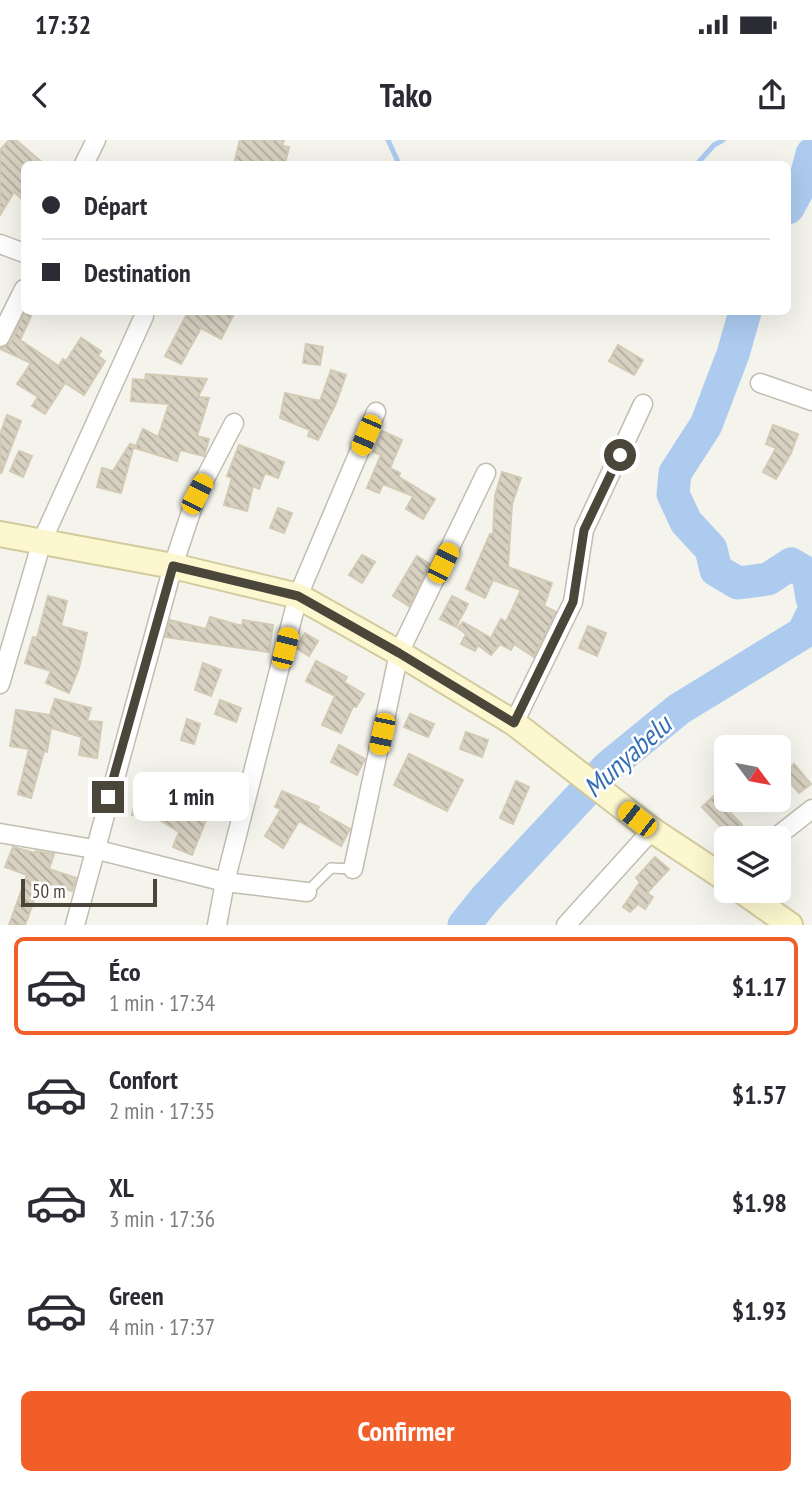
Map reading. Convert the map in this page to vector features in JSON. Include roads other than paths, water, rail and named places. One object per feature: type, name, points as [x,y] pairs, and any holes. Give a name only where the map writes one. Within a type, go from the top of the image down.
[{"type":"street","points":[[86,161],[96,140]]},
{"type":"street","points":[[0,244],[21,252]]},
{"type":"street","points":[[0,337],[21,295]]},
{"type":"street","points":[[0,684],[41,541],[144,316]]},
{"type":"street","points":[[760,383],[812,401]]},
{"type":"street","points":[[514,723],[573,602],[584,530],[643,404]]},
{"type":"street","points":[[216,925],[298,596],[376,412]]},
{"type":"street","points":[[75,925],[173,566],[197,494],[233,423]]},
{"type":"street","points":[[353,869],[399,653],[486,473]]},
{"type":"street","points":[[0,534],[173,566],[298,596],[514,723],[652,830],[714,871]]},
{"type":"street","points":[[790,826],[812,809]]},
{"type":"street","points":[[566,925],[652,830]]},
{"type":"street","points":[[0,833],[94,849],[225,882],[307,892]]},
{"type":"street","points":[[760,903],[790,925]]},
{"type":"lane","points":[[307,892],[331,868],[353,869]]},
{"type":"waterway","points":[[388,140],[398,161]]},
{"type":"waterway","points":[[700,161],[714,145],[723,140]]},
{"type":"waterway","name":"Munyabelu","points":[[791,202],[807,173],[812,154]]},
{"type":"waterway","name":"Munyabelu","points":[[744,315],[733,354],[706,425],[675,473],[673,494],[686,522],[711,549],[716,570],[738,583],[768,579],[791,564],[808,574],[812,598]]},
{"type":"waterway","name":"Munyabelu","points":[[464,925],[608,767],[679,709],[803,633],[812,615]]}]
